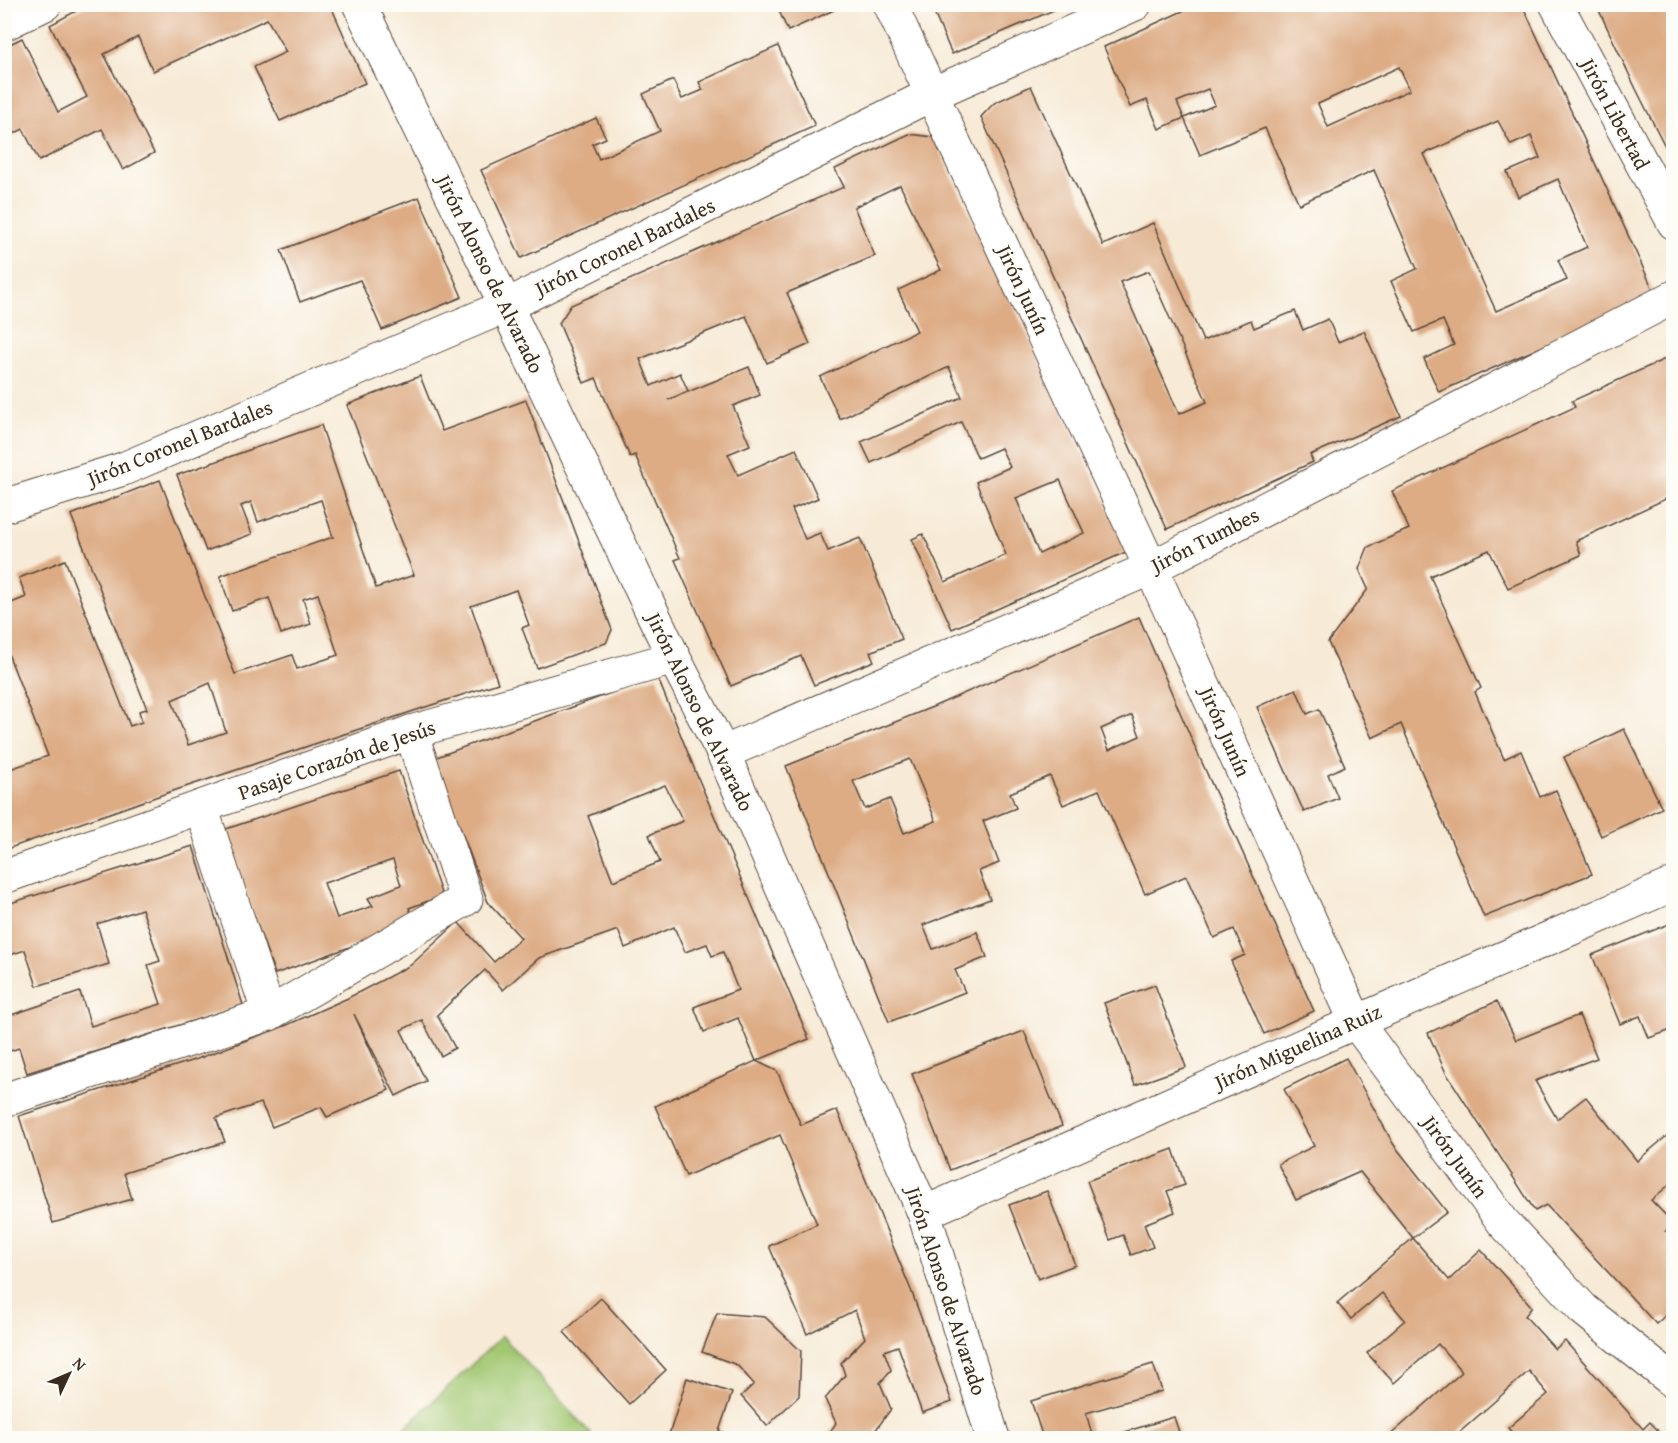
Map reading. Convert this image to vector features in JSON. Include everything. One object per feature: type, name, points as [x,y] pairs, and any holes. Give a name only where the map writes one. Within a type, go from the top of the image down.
[{"type":"street","points":[[4,24],[45,4]]},
{"type":"street","name":"Jirón Alonso de Alvarado","points":[[359,4],[674,658],[723,753],[924,1213],[993,1438]]},
{"type":"street","name":"Jirón Junín","points":[[890,4],[1151,568],[1356,1022],[1503,1222],[1583,1309],[1674,1382]]},
{"type":"street","name":"Jirón Coronel Bardales","points":[[4,506],[123,470],[506,306],[932,94],[1135,4]]},
{"type":"street","name":"Jirón Libertad","points":[[1556,4],[1674,223]]},
{"type":"street","name":"Jirón Tumbes","points":[[723,753],[1151,568],[1674,297]]},
{"type":"street","name":"Pasaje Corazón de Jesús","points":[[4,877],[411,732],[674,658]]},
{"type":"street","points":[[4,1100],[268,1014],[466,900],[411,732]]},
{"type":"street","points":[[201,807],[268,1014]]},
{"type":"street","name":"Jirón Miguelina Ruiz","points":[[924,1213],[1674,884]]},
{"type":"green space","points":[[502,1336],[591,1434],[586,1438],[394,1438]]},
{"type":"building","points":[[89,4],[330,4],[365,83],[280,121],[254,67],[286,52],[267,19],[153,71],[138,37],[104,54],[154,153],[123,170],[102,129],[39,161],[23,129],[4,139],[4,47],[22,38],[58,112],[87,97],[50,25]]},
{"type":"building","points":[[776,4],[847,4],[788,31]]},
{"type":"building","points":[[930,4],[1055,4],[1056,9],[952,54]]},
{"type":"building","points":[[1198,4],[1522,4],[1656,296],[1439,392],[1424,359],[1454,345],[1443,320],[1414,332],[1391,281],[1417,269],[1374,170],[1299,204],[1265,128],[1200,155],[1184,118],[1159,129],[1147,100],[1130,107],[1104,47]],"holes":[[[1399,67],[1410,90],[1328,127],[1318,104]],[[1208,89],[1215,105],[1184,118],[1177,102]],[[1498,121],[1511,145],[1531,136],[1540,158],[1507,172],[1518,197],[1558,179],[1587,247],[1558,260],[1567,280],[1496,311],[1424,154]]]},
{"type":"building","points":[[1596,4],[1674,6],[1674,164],[1636,89]]},
{"type":"building","points":[[778,46],[815,126],[521,258],[481,170],[596,118],[606,138],[592,144],[599,159],[660,131],[643,94],[673,80],[682,99],[703,90],[699,82]]},
{"type":"building","points":[[1031,86],[1103,245],[1153,223],[1203,341],[1251,320],[1254,328],[1295,311],[1303,330],[1328,319],[1338,342],[1364,331],[1401,416],[1310,455],[1313,462],[1167,529],[981,117],[994,103]],"holes":[[[1149,271],[1207,402],[1179,414],[1120,282]]]},
{"type":"building","points":[[909,134],[933,137],[1128,551],[952,629],[912,539],[923,534],[945,582],[1006,555],[976,482],[1010,467],[1001,448],[978,458],[961,422],[871,463],[861,442],[962,397],[949,367],[840,419],[820,377],[917,331],[898,290],[941,270],[900,185],[854,207],[875,256],[787,293],[810,344],[767,363],[746,316],[640,359],[651,386],[680,373],[688,391],[668,400],[749,367],[760,395],[733,406],[750,445],[728,454],[738,475],[796,449],[818,498],[792,509],[805,539],[820,533],[828,551],[860,538],[902,639],[870,652],[874,661],[814,685],[801,656],[731,686],[675,560],[680,558],[635,455],[630,457],[596,378],[584,383],[559,323],[571,305],[844,187],[835,169]],"holes":[[[1060,480],[1084,533],[1039,554],[1016,498]]]},
{"type":"building","points":[[419,197],[462,297],[382,330],[360,280],[300,302],[281,250]]},
{"type":"building","points":[[1674,355],[1674,495],[1576,541],[1581,555],[1508,588],[1489,550],[1430,576],[1481,688],[1475,692],[1504,759],[1521,751],[1540,797],[1556,790],[1592,874],[1484,917],[1401,724],[1372,738],[1328,642],[1368,589],[1359,569],[1368,547],[1409,529],[1392,491],[1575,407],[1572,401]]},
{"type":"building","points":[[420,376],[442,431],[526,400],[612,630],[606,643],[537,668],[522,628],[529,625],[516,590],[471,606],[498,683],[4,850],[4,771],[48,756],[4,643],[4,606],[26,597],[19,578],[65,560],[130,726],[142,722],[139,711],[147,709],[71,515],[160,480],[235,674],[292,655],[297,669],[338,655],[318,594],[303,599],[311,624],[281,634],[269,598],[232,611],[220,576],[333,537],[321,500],[258,522],[251,502],[241,506],[252,534],[206,551],[177,475],[321,425],[376,588],[414,575],[347,405]],"holes":[[[210,683],[226,732],[188,745],[172,700]]]},
{"type":"building","points":[[1139,617],[1314,1011],[1264,1034],[1231,961],[1245,955],[1234,929],[1214,938],[1186,876],[1145,894],[1099,790],[1063,805],[1050,776],[1010,793],[1016,808],[983,821],[999,863],[979,871],[990,899],[923,925],[933,949],[977,932],[987,957],[955,970],[965,992],[889,1022],[786,766],[935,706]],"holes":[[[1132,715],[1140,736],[1109,750],[1101,729]],[[910,759],[936,821],[904,833],[890,799],[865,809],[853,781]]]},
{"type":"building","points":[[657,676],[809,1039],[756,1061],[738,1018],[704,1032],[694,1007],[738,990],[723,952],[712,956],[707,944],[685,952],[674,927],[625,948],[618,930],[539,958],[503,990],[485,970],[437,1015],[455,1048],[441,1056],[422,1020],[401,1030],[426,1081],[396,1096],[354,1014],[389,1090],[327,1117],[321,1107],[272,1127],[261,1103],[216,1118],[225,1142],[124,1173],[132,1199],[53,1223],[19,1116],[197,1059],[287,1025],[348,998],[411,965],[458,922],[494,962],[521,938],[488,902],[434,758]],"holes":[[[665,785],[683,821],[649,835],[660,862],[613,881],[588,816]]]},
{"type":"building","points":[[1296,689],[1307,714],[1319,709],[1345,766],[1328,774],[1338,798],[1304,812],[1257,707]]},
{"type":"building","points":[[1624,729],[1662,808],[1601,836],[1564,757]]},
{"type":"building","points":[[399,771],[442,896],[409,908],[413,918],[383,935],[275,974],[223,830]],"holes":[[[393,860],[401,885],[368,898],[373,906],[337,918],[324,883]]]},
{"type":"building","points":[[193,846],[243,1005],[27,1073],[19,1048],[4,1053],[4,1005],[8,1016],[80,992],[91,1026],[161,1004],[148,965],[160,961],[142,909],[97,924],[109,964],[37,986],[25,950],[4,957],[4,905]]},
{"type":"building","points":[[1674,922],[1674,999],[1670,1000],[1674,1008],[1674,1029],[1649,1038],[1640,1016],[1620,1024],[1592,955]]},
{"type":"building","points":[[1155,985],[1186,1067],[1135,1085],[1104,1003]]},
{"type":"building","points":[[1497,1001],[1516,1040],[1579,1015],[1597,1058],[1535,1081],[1557,1119],[1586,1097],[1637,1161],[1674,1130],[1674,1181],[1651,1200],[1674,1224],[1666,1231],[1674,1230],[1674,1324],[1665,1316],[1656,1324],[1546,1205],[1535,1211],[1446,1073],[1428,1033]]},
{"type":"building","points":[[1024,1031],[1062,1126],[950,1170],[912,1074]]},
{"type":"building","points":[[1346,1058],[1394,1145],[1447,1212],[1413,1238],[1360,1172],[1296,1200],[1278,1164],[1314,1146],[1284,1089]]},
{"type":"building","points":[[756,1061],[777,1071],[801,1125],[837,1110],[911,1290],[952,1402],[922,1413],[898,1346],[884,1351],[891,1370],[880,1383],[891,1409],[875,1431],[879,1438],[826,1438],[836,1423],[825,1399],[845,1375],[841,1363],[865,1338],[855,1310],[807,1334],[769,1246],[817,1224],[780,1135],[686,1176],[655,1106]]},
{"type":"building","points":[[1173,1149],[1185,1185],[1167,1191],[1175,1212],[1144,1224],[1153,1247],[1131,1255],[1123,1235],[1110,1240],[1087,1181]]},
{"type":"building","points":[[1047,1191],[1075,1265],[1038,1279],[1009,1205]]},
{"type":"building","points":[[1413,1238],[1449,1280],[1481,1250],[1532,1307],[1525,1316],[1555,1349],[1565,1341],[1643,1429],[1650,1422],[1665,1438],[1551,1438],[1545,1431],[1537,1438],[1517,1438],[1508,1428],[1548,1394],[1529,1371],[1453,1438],[1387,1438],[1462,1372],[1438,1344],[1394,1383],[1367,1353],[1405,1320],[1382,1293],[1351,1319],[1337,1303]]},
{"type":"building","points":[[601,1298],[666,1370],[629,1404],[564,1332]]},
{"type":"building","points":[[717,1313],[765,1317],[801,1351],[799,1396],[767,1426],[741,1396],[754,1384],[737,1365],[702,1352]]},
{"type":"building","points":[[1153,1364],[1162,1391],[1086,1413],[1093,1438],[1043,1438],[1031,1401]]},
{"type":"building","points":[[687,1378],[732,1393],[719,1431],[739,1438],[668,1438]]},
{"type":"building","points":[[1174,1417],[1181,1438],[1105,1438]]}]
